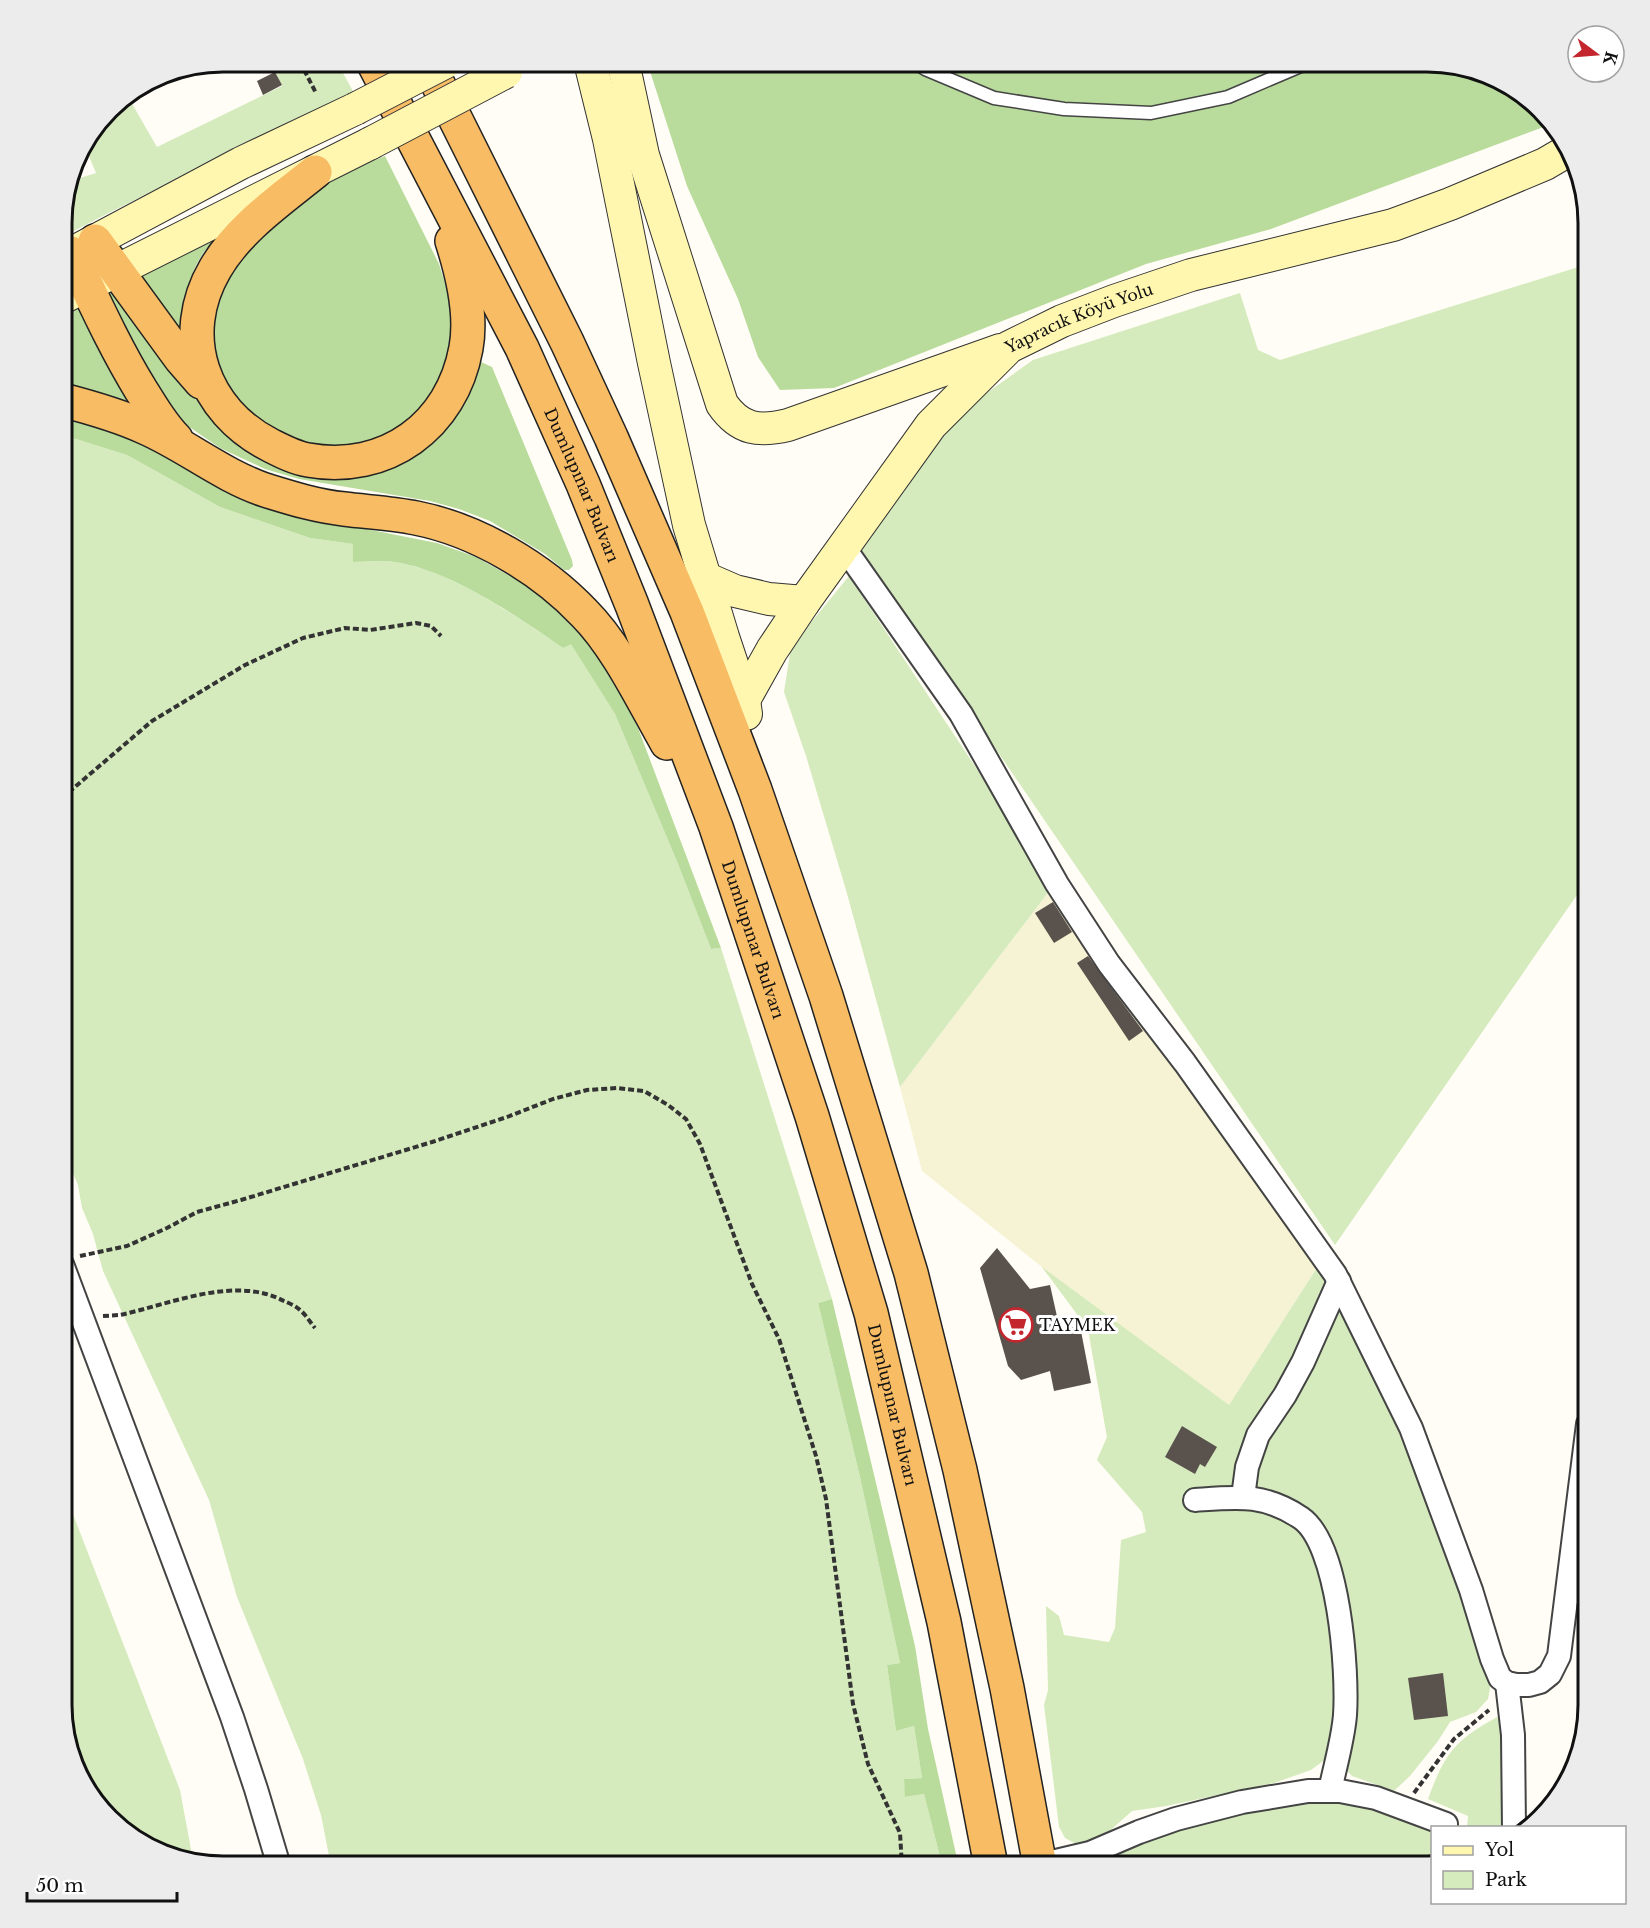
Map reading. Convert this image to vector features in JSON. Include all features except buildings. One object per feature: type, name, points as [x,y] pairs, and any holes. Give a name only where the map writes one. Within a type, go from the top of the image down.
[{"type":"highway","name":"Dumlupınar Bulvarı","points":[[378,72],[522,348],[583,484],[632,605],[716,827],[812,1116],[870,1313],[944,1622],[989,1856]]},
{"type":"highway","points":[[432,72],[567,342],[687,612],[755,790],[826,996],[911,1273],[960,1470],[1007,1688],[1037,1856]]},
{"type":"highway","points":[[212,394],[201,372],[196,346],[203,294],[214,270],[250,226],[315,172]]},
{"type":"highway","points":[[189,451],[164,427],[113,340],[74,291],[76,251],[115,270],[182,359],[227,413],[243,428],[263,442],[305,460],[333,463],[357,462],[382,455],[406,442],[427,426],[453,390],[467,346],[468,321],[462,272],[433,176]]},
{"type":"highway","points":[[72,402],[144,427],[218,468],[262,489],[306,503],[417,518],[451,528],[474,536],[533,571],[585,613],[604,638],[621,663],[716,827]]},
{"type":"main road","points":[[76,251],[241,163],[427,72]]},
{"type":"main road","points":[[74,291],[315,172],[505,72]]},
{"type":"main road","points":[[592,72],[609,138],[689,525],[744,700],[755,790]]},
{"type":"main road","points":[[625,72],[643,155],[722,404],[730,416],[738,422],[770,429],[788,425],[1009,347]]},
{"type":"main road","name":"Yapracık Köyü Yolu","points":[[744,700],[772,650],[804,602],[931,425],[1009,347],[1062,321],[1191,275],[1402,222],[1524,173],[1562,154]]},
{"type":"main road","points":[[705,578],[735,591],[769,599],[804,602]]},
{"type":"street","points":[[843,546],[961,714],[1057,884],[1109,964],[1185,1063],[1311,1238],[1339,1281],[1411,1428],[1471,1590],[1492,1659],[1508,1691],[1513,1734],[1514,1826]]},
{"type":"street","points":[[72,1280],[82,1318],[232,1717],[276,1856]]},
{"type":"street","points":[[1243,1497],[1247,1467],[1258,1435],[1285,1395],[1303,1362],[1339,1281]]},
{"type":"street","points":[[1196,1500],[1243,1497],[1263,1500],[1303,1519],[1316,1533],[1336,1591],[1346,1686],[1345,1715],[1330,1791]]},
{"type":"street","points":[[1508,1691],[1516,1685],[1540,1682],[1550,1674],[1559,1656],[1578,1592]]},
{"type":"street","points":[[1078,1856],[1176,1819],[1242,1802],[1308,1791],[1330,1791],[1376,1798],[1446,1824]]},
{"type":"lane","points":[[932,72],[994,98],[1064,109],[1151,112],[1228,97],[1287,72]]},
{"type":"path","points":[[305,72],[316,93]]},
{"type":"path","points":[[72,790],[152,722],[245,665],[303,638],[345,628],[370,630],[416,623],[431,626],[441,636]]},
{"type":"path","points":[[72,1260],[127,1246],[197,1212],[432,1142],[587,1090],[617,1088],[644,1091],[668,1105],[686,1119],[700,1144],[748,1274],[779,1340],[816,1456],[826,1498],[853,1704],[868,1764],[900,1833],[901,1856]]},
{"type":"path","points":[[82,1318],[120,1315],[220,1291],[243,1289],[261,1292],[299,1309],[315,1328]]},
{"type":"path","points":[[1404,1808],[1454,1739],[1508,1691]]},
{"type":"shaded area","points":[[1050,890],[1320,1263],[1229,1405],[1097,1460],[1107,1437],[1088,1329],[1042,1267],[922,1171],[900,1087]]},
{"type":"green space","points":[[276,72],[342,72],[354,93],[72,232],[73,203],[79,178],[96,173],[88,155],[92,147],[109,123],[131,103],[157,147],[282,86]]},
{"type":"green space","points":[[650,72],[1437,72],[1466,77],[1503,92],[1527,109],[1544,127],[1271,229],[1146,264],[834,388],[780,390],[758,357],[738,299],[687,186]]},
{"type":"green space","points":[[385,156],[439,264],[453,309],[454,343],[437,389],[421,410],[398,427],[371,442],[347,449],[303,444],[278,433],[255,417],[236,399],[220,373],[212,345],[212,317],[230,269],[278,217],[346,171]]},
{"type":"green space","points":[[218,237],[204,252],[192,275],[187,296],[183,340],[135,273]]},
{"type":"green space","points":[[1578,267],[1578,893],[1335,1245],[857,546],[967,407],[1033,360],[1240,293],[1258,350],[1280,360]]},
{"type":"green space","points":[[114,288],[248,448],[424,448],[449,427],[481,362],[492,367],[573,566],[569,570],[564,570],[545,554],[490,521],[459,509],[430,501],[299,479],[265,469],[220,448],[185,424],[156,383],[105,291]]},
{"type":"green space","points":[[80,303],[138,407],[72,387],[72,307]]},
{"type":"green space","points":[[72,417],[91,422],[160,452],[227,493],[290,514],[437,543],[476,557],[528,586],[561,610],[616,683],[638,728],[721,948],[711,949],[615,714],[571,644],[563,648],[483,596],[439,575],[395,562],[353,562],[353,544],[310,538],[220,507],[127,455],[72,438]]},
{"type":"green space","points":[[72,438],[127,455],[220,507],[310,538],[353,544],[353,562],[395,562],[417,567],[483,596],[563,648],[571,643],[615,714],[711,949],[721,948],[832,1299],[818,1303],[860,1477],[900,1663],[887,1665],[896,1731],[914,1726],[922,1778],[904,1779],[906,1797],[924,1794],[940,1856],[329,1856],[321,1815],[303,1759],[237,1597],[209,1500],[103,1271],[93,1234],[82,1208],[78,1185],[72,1171]]},
{"type":"green space","points":[[849,576],[1000,804],[1050,890],[900,1087],[846,890],[806,756],[784,692],[791,647]]},
{"type":"green space","points":[[1320,1263],[1349,1317],[1441,1531],[1491,1683],[1488,1699],[1476,1712],[1450,1722],[1410,1776],[1394,1791],[1352,1776],[1343,1766],[1352,1713],[1320,1530],[1304,1506],[1269,1489],[1232,1488],[1259,1507],[1298,1527],[1321,1564],[1339,1708],[1330,1756],[1311,1770],[1274,1783],[1132,1811],[1104,1836],[1080,1846],[1065,1838],[1059,1827],[1044,1705],[1048,1690],[1046,1606],[1059,1616],[1064,1635],[1109,1642],[1115,1628],[1121,1540],[1146,1532],[1142,1512],[1097,1460],[1107,1437],[1088,1329],[1042,1267],[1229,1405]]},
{"type":"green space","points":[[832,1299],[915,1646],[928,1729],[956,1856],[940,1856],[924,1794],[905,1797],[904,1779],[922,1778],[914,1726],[896,1731],[887,1665],[900,1663],[860,1477],[818,1303]]},
{"type":"green space","points":[[72,1512],[180,1790],[192,1853],[165,1845],[123,1819],[103,1797],[83,1763],[73,1725],[72,1705]]},
{"type":"green space","points":[[1497,1717],[1503,1729],[1503,1826],[1467,1826],[1468,1816],[1428,1799],[1446,1759],[1461,1741]]},
{"type":"green space","points":[[1351,1795],[1431,1828],[1431,1856],[1108,1856],[1107,1853],[1192,1819]]},
{"type":"place","name":"TAYMEK","points":[[1016,1325]]}]
